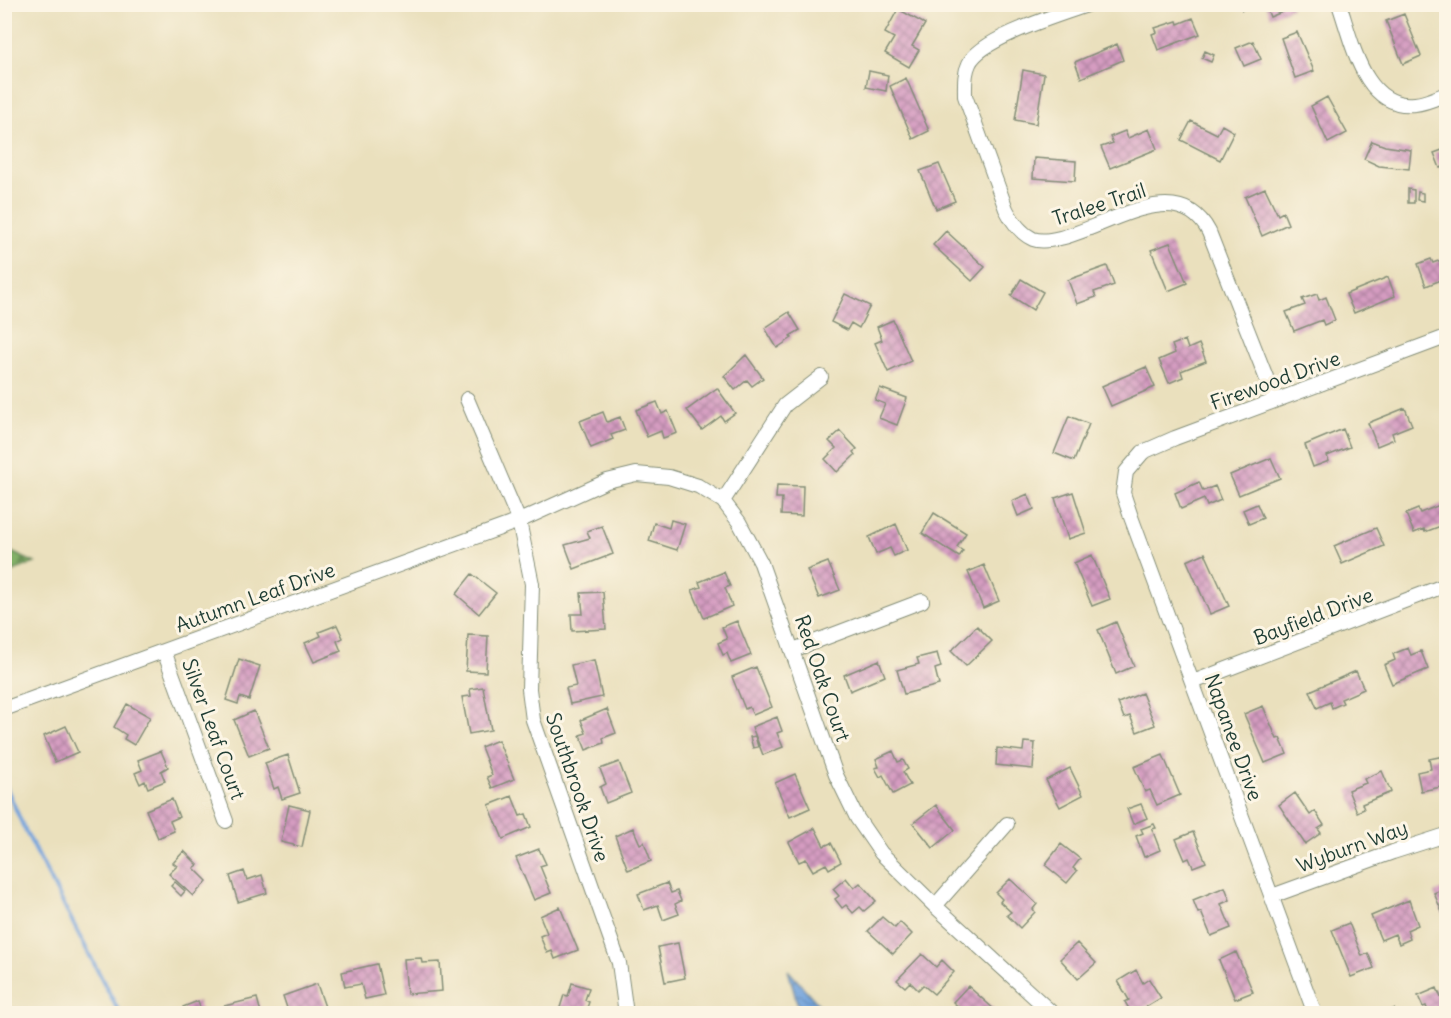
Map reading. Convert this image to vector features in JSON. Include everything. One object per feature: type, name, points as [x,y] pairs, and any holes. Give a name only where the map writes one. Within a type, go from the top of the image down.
[{"type":"street","name":"Tralee Trail","points":[[1089,4],[1000,38],[984,47],[969,62],[964,80],[965,96],[1006,209],[1014,225],[1034,240],[1049,240],[1067,236],[1152,206],[1173,204],[1192,211],[1205,224],[1209,232],[1275,400]]},
{"type":"street","points":[[1339,4],[1363,72],[1376,91],[1388,99],[1408,104],[1426,102],[1446,94]]},
{"type":"street","name":"Firewood Drive","points":[[1126,472],[1143,452],[1446,337]]},
{"type":"street","points":[[723,501],[784,405],[820,377]]},
{"type":"street","name":"Southbrook Drive","points":[[467,399],[519,521],[532,584],[529,689],[533,720],[619,963],[626,1014]]},
{"type":"street","name":"Napanee Drive","points":[[1126,472],[1124,494],[1315,1014]]},
{"type":"street","name":"Red Oak Court","points":[[519,521],[607,481],[636,474],[669,477],[698,486],[723,501],[739,522],[761,563],[836,775],[857,818],[881,854],[1053,1014]]},
{"type":"street","name":"Autumn Leaf Drive","points":[[4,709],[519,521]]},
{"type":"street","name":"Bayfield Drive","points":[[1193,682],[1446,585]]},
{"type":"street","points":[[793,650],[922,601]]},
{"type":"street","name":"Silver Leaf Court","points":[[164,651],[226,821]]},
{"type":"street","points":[[935,906],[1007,824]]},
{"type":"street","name":"Wyburn Way","points":[[1272,896],[1446,835]]},
{"type":"green space","points":[[5,549],[35,563],[5,574]]},
{"type":"water","points":[[788,970],[826,1013],[800,1013]]},
{"type":"building","points":[[1240,4],[1254,4],[1254,5],[1242,10]]},
{"type":"building","points":[[1265,4],[1290,4],[1292,8],[1270,17]]},
{"type":"building","points":[[898,9],[925,24],[912,46],[919,50],[909,67],[885,53],[894,38],[885,33]]},
{"type":"building","points":[[1404,14],[1421,56],[1403,64],[1386,21]]},
{"type":"building","points":[[1193,18],[1200,34],[1158,50],[1152,34],[1157,32],[1155,28],[1177,21],[1178,24]]},
{"type":"building","points":[[1297,32],[1314,71],[1295,78],[1281,38]]},
{"type":"building","points":[[1253,41],[1261,59],[1244,66],[1236,48]]},
{"type":"building","points":[[1117,44],[1123,60],[1081,78],[1075,62]]},
{"type":"building","points":[[1205,51],[1214,55],[1211,62],[1202,58]]},
{"type":"building","points":[[1023,70],[1044,74],[1036,124],[1015,120]]},
{"type":"building","points":[[869,71],[888,75],[886,91],[866,87]]},
{"type":"building","points":[[906,78],[929,131],[913,139],[890,86]]},
{"type":"building","points":[[1327,97],[1347,133],[1328,143],[1311,106]]},
{"type":"building","points":[[1191,121],[1217,134],[1222,125],[1234,132],[1220,160],[1181,140]]},
{"type":"building","points":[[1149,129],[1157,149],[1110,168],[1101,147],[1113,143],[1110,137],[1125,131],[1128,138]]},
{"type":"building","points":[[1372,141],[1385,146],[1411,150],[1409,169],[1379,166],[1364,159]]},
{"type":"building","points":[[1446,141],[1446,166],[1440,168],[1434,153],[1445,149],[1443,143]]},
{"type":"building","points":[[1034,158],[1076,161],[1075,181],[1033,178]]},
{"type":"building","points":[[939,164],[955,201],[936,209],[920,171]]},
{"type":"building","points":[[1265,188],[1278,215],[1283,212],[1288,224],[1262,236],[1245,197]]},
{"type":"building","points":[[1408,189],[1414,190],[1414,203],[1408,203]]},
{"type":"building","points":[[1418,192],[1423,193],[1423,201],[1417,200]]},
{"type":"building","points":[[946,231],[985,267],[972,281],[933,245]]},
{"type":"building","points":[[1170,243],[1187,283],[1168,291],[1151,250]]},
{"type":"building","points":[[1446,258],[1446,278],[1426,286],[1418,264],[1431,259],[1433,263]]},
{"type":"building","points":[[1107,266],[1114,285],[1094,292],[1096,297],[1077,304],[1068,280]]},
{"type":"building","points":[[1388,277],[1395,296],[1354,313],[1346,294]]},
{"type":"building","points":[[1021,279],[1043,292],[1033,310],[1011,296]]},
{"type":"building","points":[[845,294],[870,306],[859,328],[851,323],[847,330],[831,322]]},
{"type":"building","points":[[1317,294],[1319,300],[1326,297],[1335,320],[1324,325],[1322,320],[1294,331],[1286,312],[1305,305],[1302,299]]},
{"type":"building","points":[[789,312],[800,330],[777,348],[765,328]]},
{"type":"building","points":[[893,320],[911,361],[888,372],[875,343],[882,340],[877,327]]},
{"type":"building","points":[[1185,340],[1188,349],[1199,344],[1206,361],[1181,371],[1183,377],[1169,383],[1159,360],[1175,353],[1172,345]]},
{"type":"building","points":[[746,355],[763,378],[752,386],[747,380],[735,390],[724,376]]},
{"type":"building","points":[[1146,367],[1155,387],[1111,406],[1102,386]]},
{"type":"building","points":[[717,388],[735,413],[724,421],[721,416],[702,430],[687,410]]},
{"type":"building","points":[[880,388],[907,398],[897,425],[879,418],[885,404],[875,400]]},
{"type":"building","points":[[657,402],[662,414],[668,411],[677,433],[663,438],[661,431],[647,437],[636,410]]},
{"type":"building","points":[[1405,408],[1412,425],[1392,433],[1394,439],[1377,446],[1368,423]]},
{"type":"building","points":[[603,412],[607,422],[620,417],[625,430],[611,435],[613,439],[591,448],[580,421]]},
{"type":"building","points":[[1069,416],[1089,424],[1074,461],[1054,453]]},
{"type":"building","points":[[1343,429],[1350,447],[1327,456],[1329,461],[1313,467],[1305,445]]},
{"type":"building","points":[[840,431],[857,449],[853,452],[855,455],[837,472],[825,459],[836,448],[829,441]]},
{"type":"building","points":[[1271,458],[1280,478],[1239,495],[1230,475]]},
{"type":"building","points":[[1199,482],[1203,491],[1215,486],[1221,500],[1207,506],[1204,499],[1181,509],[1175,493]]},
{"type":"building","points":[[777,485],[803,486],[802,516],[781,515],[782,498],[776,498]]},
{"type":"building","points":[[1073,492],[1086,533],[1068,539],[1055,498]]},
{"type":"building","points":[[1028,494],[1034,509],[1018,516],[1012,501]]},
{"type":"building","points":[[1257,504],[1263,518],[1249,524],[1243,510]]},
{"type":"building","points":[[1442,504],[1446,524],[1425,532],[1424,529],[1414,533],[1406,514],[1418,509],[1420,513]]},
{"type":"building","points":[[934,513],[966,533],[957,547],[963,551],[959,557],[922,533]]},
{"type":"building","points":[[671,520],[685,524],[677,550],[649,541],[654,523],[669,528]]},
{"type":"building","points":[[896,524],[907,550],[894,556],[890,548],[876,554],[869,537]]},
{"type":"building","points":[[602,526],[613,554],[574,569],[565,545],[590,538],[587,531]]},
{"type":"building","points":[[1376,528],[1384,546],[1342,564],[1334,546]]},
{"type":"building","points":[[1205,553],[1229,606],[1210,614],[1187,561]]},
{"type":"building","points":[[1092,555],[1110,599],[1092,606],[1074,563]]},
{"type":"building","points":[[828,562],[840,590],[819,598],[807,570]]},
{"type":"building","points":[[984,565],[999,601],[983,608],[968,572]]},
{"type":"building","points":[[724,572],[730,586],[725,588],[732,606],[704,618],[692,590],[701,587],[699,582]]},
{"type":"building","points":[[472,574],[496,593],[479,614],[456,594]]},
{"type":"building","points":[[603,592],[606,629],[572,631],[571,614],[583,614],[581,593]]},
{"type":"building","points":[[737,621],[751,655],[731,663],[727,653],[723,655],[718,643],[727,639],[722,627]]},
{"type":"building","points":[[1116,622],[1134,666],[1116,674],[1098,630]]},
{"type":"building","points":[[337,625],[343,638],[337,641],[341,651],[314,662],[305,643],[321,636],[319,632]]},
{"type":"building","points":[[977,626],[992,641],[966,666],[951,651]]},
{"type":"building","points":[[468,635],[488,636],[486,672],[466,671]]},
{"type":"building","points":[[1408,648],[1411,655],[1421,651],[1428,669],[1392,684],[1384,665],[1395,660],[1393,654]]},
{"type":"building","points":[[937,653],[941,667],[935,669],[939,685],[904,694],[897,670],[919,664],[917,658]]},
{"type":"building","points":[[239,659],[260,666],[249,700],[240,697],[238,704],[226,700]]},
{"type":"building","points":[[594,660],[602,697],[570,704],[566,688],[576,686],[571,665]]},
{"type":"building","points":[[879,660],[885,676],[850,691],[844,675]]},
{"type":"building","points":[[756,667],[772,707],[753,715],[749,707],[745,709],[732,677]]},
{"type":"building","points":[[1356,671],[1364,689],[1341,699],[1343,703],[1332,708],[1330,702],[1317,708],[1310,691]]},
{"type":"building","points":[[483,687],[491,730],[469,734],[462,697],[471,696],[470,689]]},
{"type":"building","points":[[1142,693],[1155,725],[1137,732],[1130,716],[1124,718],[1118,703]]},
{"type":"building","points":[[127,704],[150,717],[134,745],[124,739],[126,735],[114,727]]},
{"type":"building","points":[[1263,706],[1277,739],[1280,738],[1287,754],[1265,763],[1244,714]]},
{"type":"building","points":[[607,709],[616,733],[603,738],[604,743],[586,750],[580,735],[586,733],[581,720]]},
{"type":"building","points":[[254,711],[269,748],[249,756],[234,720]]},
{"type":"building","points":[[777,717],[782,731],[777,733],[783,747],[763,755],[752,727]]},
{"type":"building","points":[[66,726],[78,752],[55,762],[44,736]]},
{"type":"building","points":[[755,736],[758,747],[753,748],[750,737]]},
{"type":"building","points":[[498,740],[514,779],[492,788],[487,777],[492,775],[481,747]]},
{"type":"building","points":[[1024,742],[1035,743],[1033,769],[996,765],[997,748],[1023,751]]},
{"type":"building","points":[[161,751],[168,767],[161,771],[165,781],[148,788],[145,781],[140,784],[135,773],[142,770],[138,760]]},
{"type":"building","points":[[893,751],[898,762],[903,760],[908,769],[903,772],[910,785],[893,794],[883,775],[880,777],[875,768],[879,767],[876,759]]},
{"type":"building","points":[[288,755],[300,793],[282,799],[278,787],[274,789],[265,763]]},
{"type":"building","points":[[1163,755],[1180,795],[1157,805],[1150,790],[1145,792],[1134,767]]},
{"type":"building","points":[[1444,756],[1446,786],[1421,791],[1417,772],[1431,769],[1429,759]]},
{"type":"building","points":[[619,762],[631,793],[606,803],[600,787],[606,784],[600,769]]},
{"type":"building","points":[[1070,768],[1083,795],[1060,807],[1046,780]]},
{"type":"building","points":[[1382,771],[1391,792],[1362,804],[1364,809],[1357,812],[1348,790],[1366,783],[1364,779]]},
{"type":"building","points":[[795,774],[810,808],[790,817],[775,783]]},
{"type":"building","points":[[1295,793],[1310,815],[1315,811],[1324,825],[1318,829],[1321,833],[1305,844],[1279,805]]},
{"type":"building","points":[[512,796],[520,816],[526,814],[531,827],[503,839],[489,805]]},
{"type":"building","points":[[172,799],[179,817],[170,821],[174,831],[158,838],[146,810]]},
{"type":"building","points":[[1141,804],[1147,818],[1133,824],[1127,809]]},
{"type":"building","points":[[289,805],[310,810],[302,847],[281,842]]},
{"type":"building","points":[[936,805],[955,830],[933,848],[913,823]]},
{"type":"building","points":[[1154,824],[1156,828],[1152,829],[1160,850],[1144,857],[1136,836],[1143,833],[1141,829]]},
{"type":"building","points":[[633,828],[640,844],[644,842],[651,861],[628,870],[615,836]]},
{"type":"building","points":[[815,828],[824,846],[831,843],[841,862],[829,869],[826,864],[813,871],[806,859],[799,862],[789,842]]},
{"type":"building","points":[[1193,832],[1206,862],[1193,867],[1189,858],[1185,860],[1176,839]]},
{"type":"building","points":[[1061,844],[1080,859],[1073,868],[1077,871],[1067,883],[1045,865]]},
{"type":"building","points":[[539,849],[546,864],[540,866],[551,893],[534,900],[516,858]]},
{"type":"building","points":[[184,851],[198,865],[194,868],[207,881],[193,896],[169,874],[177,866],[173,863]]},
{"type":"building","points":[[244,871],[247,880],[262,875],[267,893],[238,902],[230,876]]},
{"type":"building","points":[[846,878],[854,888],[860,883],[876,901],[864,911],[860,907],[853,913],[846,905],[842,908],[835,899],[839,896],[833,889]]},
{"type":"building","points":[[1010,879],[1037,904],[1033,909],[1035,912],[1020,928],[1007,915],[1011,912],[1000,902],[1002,899],[996,893]]},
{"type":"building","points":[[175,882],[185,891],[181,896],[171,886]]},
{"type":"building","points":[[667,883],[671,893],[677,891],[681,901],[675,904],[679,914],[663,920],[658,905],[644,910],[638,894]]},
{"type":"building","points":[[1225,887],[1230,900],[1221,904],[1231,928],[1211,936],[1193,900]]},
{"type":"building","points":[[1446,888],[1446,916],[1444,917],[1434,893]]},
{"type":"building","points":[[1409,900],[1418,925],[1407,930],[1410,939],[1399,944],[1395,934],[1381,940],[1371,916]]},
{"type":"building","points":[[560,907],[578,950],[555,959],[552,951],[547,953],[540,936],[547,933],[540,916]]},
{"type":"building","points":[[882,917],[895,928],[900,922],[912,934],[893,954],[868,931]]},
{"type":"building","points":[[1349,923],[1362,956],[1368,953],[1374,968],[1351,977],[1332,930]]},
{"type":"building","points":[[678,943],[685,978],[665,982],[658,947]]},
{"type":"building","points":[[1077,943],[1096,963],[1078,979],[1060,959]]},
{"type":"building","points":[[1236,952],[1253,992],[1235,999],[1219,960]]},
{"type":"building","points":[[922,954],[936,967],[942,960],[954,972],[934,994],[923,985],[918,990],[910,982],[905,987],[897,980]]},
{"type":"building","points":[[421,958],[422,963],[440,962],[442,991],[407,994],[404,959]]},
{"type":"building","points":[[377,964],[384,995],[365,999],[361,984],[345,987],[342,972]]},
{"type":"building","points":[[1136,970],[1143,983],[1149,979],[1161,998],[1141,1010],[1144,1014],[1132,1014],[1125,1002],[1129,1000],[1118,981]]},
{"type":"building","points":[[572,983],[589,988],[585,1000],[589,1002],[585,1014],[558,1014],[564,995],[568,996]]},
{"type":"building","points":[[317,984],[325,1007],[306,1014],[289,1014],[283,996]]},
{"type":"building","points":[[968,986],[996,1011],[994,1014],[966,1014],[953,1002]]},
{"type":"building","points":[[1437,988],[1446,1010],[1439,1014],[1429,1014],[1418,996]]},
{"type":"building","points":[[257,998],[261,1013],[226,1014],[224,1006]]},
{"type":"building","points":[[198,1001],[202,1014],[185,1014],[183,1007]]},
{"type":"building","points":[[1394,1009],[1396,1014],[1381,1014],[1381,1013]]},
{"type":"waterway","points":[[4,782],[23,826],[120,1014]]}]
